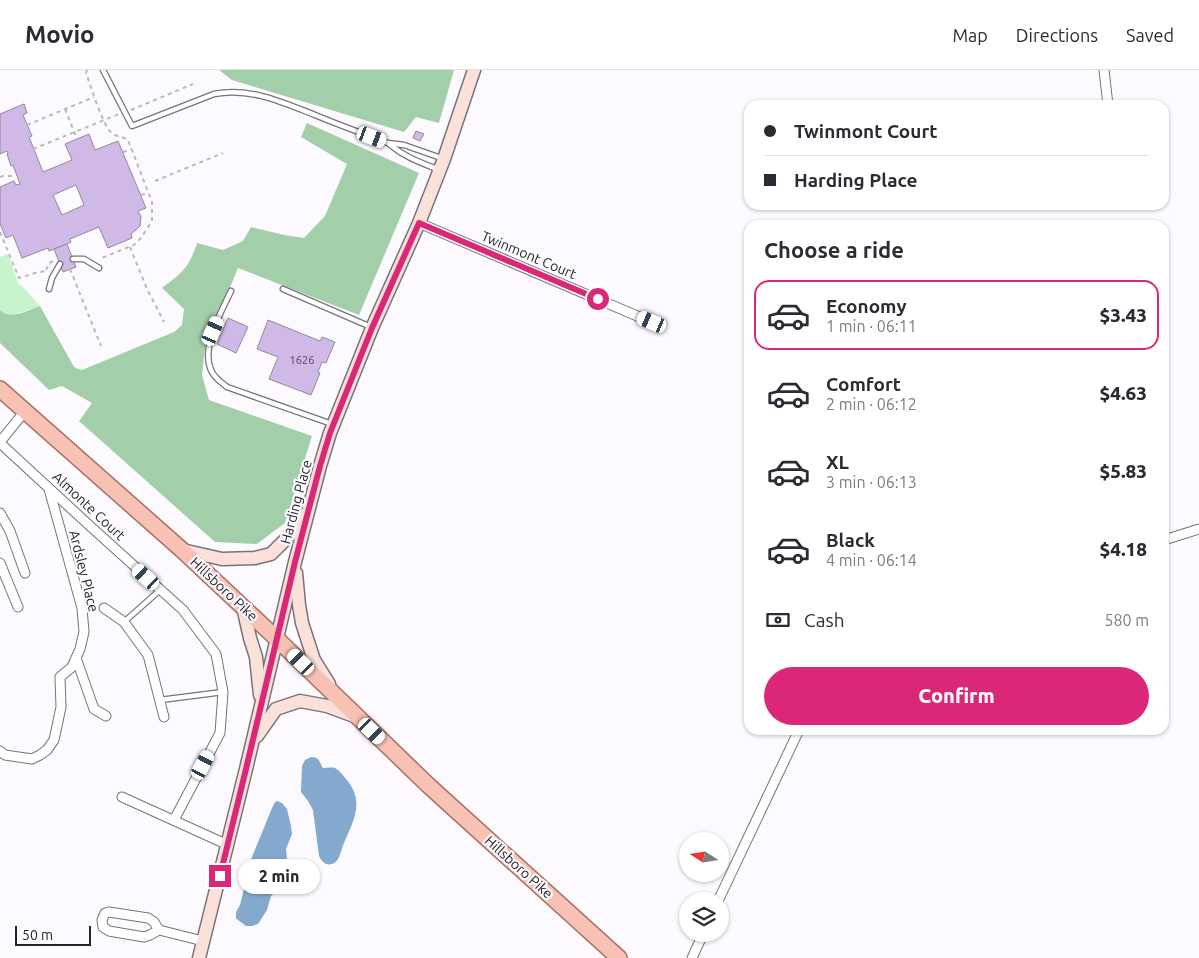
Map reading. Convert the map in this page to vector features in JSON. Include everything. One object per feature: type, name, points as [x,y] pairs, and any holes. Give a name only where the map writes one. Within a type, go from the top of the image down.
[{"type":"main road","name":"Harding Place","points":[[199,958],[253,742],[295,562],[333,424],[372,328],[419,223],[442,164],[474,70]]},
{"type":"main road","name":"Hillsboro Pike","points":[[0,389],[182,550],[428,785],[618,958]]},
{"type":"main road","points":[[182,550],[222,559],[256,558],[271,554],[291,534],[311,504]]},
{"type":"main road","points":[[295,562],[302,623],[314,660],[337,697]]},
{"type":"main road","points":[[243,607],[256,657],[261,706]]},
{"type":"main road","points":[[253,742],[276,709],[300,702],[327,706],[359,718]]},
{"type":"street","points":[[1104,70],[1107,100]]},
{"type":"street","name":"Twinmont Court","points":[[419,223],[656,324]]},
{"type":"street","points":[[0,442],[25,411]]},
{"type":"street","name":"Almonte Court","points":[[0,442],[182,610],[216,654],[223,692],[220,733],[174,820]]},
{"type":"street","name":"Ardsley Place","points":[[0,751],[5,755],[32,759],[47,750],[54,740],[61,707],[60,677],[72,668],[80,649],[84,632],[82,608],[48,488]]},
{"type":"street","points":[[0,513],[10,531],[25,573]]},
{"type":"street","points":[[1169,538],[1199,529]]},
{"type":"street","points":[[0,563],[18,607]]},
{"type":"street","points":[[104,608],[124,622],[148,655],[164,717]]},
{"type":"street","points":[[76,658],[94,709],[106,716]]},
{"type":"street","points":[[722,892],[796,735]]},
{"type":"street","points":[[122,797],[228,845]]},
{"type":"street","points":[[159,930],[154,922],[148,918],[116,912],[105,914],[102,920],[103,927],[109,932],[144,937],[159,930],[203,941]]},
{"type":"street","points":[[692,958],[699,942]]},
{"type":"lane","points":[[103,70],[132,126],[214,94],[225,92],[253,93],[388,143],[404,145],[442,164]]},
{"type":"lane","points":[[388,143],[410,159],[442,164]]},
{"type":"lane","points":[[73,259],[84,259],[99,268]]},
{"type":"lane","points":[[49,289],[52,278],[60,264]]},
{"type":"lane","points":[[283,289],[372,328]]},
{"type":"lane","points":[[231,291],[213,331],[207,357],[211,371],[216,379],[228,387],[333,424]]},
{"type":"lane","points":[[124,622],[160,589]]},
{"type":"lane","points":[[160,700],[223,692]]},
{"type":"path","points":[[87,70],[86,73],[104,121],[113,134],[128,140],[152,202],[152,221],[141,238],[130,247],[99,259],[93,257]]},
{"type":"path","points":[[33,149],[193,84]]},
{"type":"path","points":[[27,124],[94,97]]},
{"type":"path","points":[[65,109],[77,139]]},
{"type":"path","points":[[123,152],[132,149]]},
{"type":"path","points":[[154,181],[223,153]]},
{"type":"path","points":[[0,177],[15,176]]},
{"type":"path","points":[[141,196],[149,192]]},
{"type":"path","points":[[0,232],[19,278],[46,271]]},
{"type":"path","points":[[130,247],[147,289],[164,322]]},
{"type":"path","points":[[70,270],[101,346]]},
{"type":"green space","points":[[219,70],[454,70],[439,123],[416,117],[404,132],[232,80]]},
{"type":"green space","points":[[307,123],[419,173],[359,315],[238,268],[205,348],[202,375],[209,400],[312,436],[285,523],[257,544],[215,542],[79,421],[92,403],[62,386],[49,390],[0,343],[0,310],[9,315],[14,315],[40,306],[74,367],[82,370],[174,332],[182,325],[184,309],[162,288],[188,264],[197,243],[223,250],[243,241],[251,227],[304,238],[325,216],[347,164],[301,137]]},
{"type":"green space","points":[[8,254],[19,285],[40,306],[13,315],[6,314],[0,310],[0,257]]},
{"type":"water","points":[[311,757],[318,759],[323,768],[335,768],[338,770],[352,787],[355,795],[356,811],[354,818],[339,857],[336,862],[331,864],[325,863],[319,856],[313,810],[301,792],[302,766],[305,760]]},
{"type":"water","points":[[277,801],[282,803],[287,809],[291,826],[292,834],[286,849],[289,878],[286,884],[271,896],[267,910],[258,924],[246,926],[236,918],[236,912],[240,905],[252,857],[272,808]]},
{"type":"building","points":[[24,104],[27,113],[23,115],[32,136],[29,137],[43,172],[72,160],[65,144],[89,134],[95,150],[118,141],[146,208],[138,211],[141,217],[140,226],[131,234],[132,238],[108,248],[99,227],[70,239],[71,242],[67,244],[49,251],[48,248],[22,258],[13,235],[6,238],[0,224],[0,187],[14,181],[16,185],[20,184],[13,165],[11,166],[7,151],[0,154],[0,114]],"holes":[[[76,185],[84,205],[62,215],[53,195]]]},
{"type":"building","points":[[416,131],[424,134],[420,141],[413,138]]},
{"type":"building","points":[[67,244],[76,267],[63,272],[54,249]]},
{"type":"building","points":[[228,318],[248,327],[236,353],[217,344]]},
{"type":"building","points":[[268,320],[320,341],[322,337],[335,342],[326,363],[322,362],[318,372],[320,373],[311,395],[269,379],[278,357],[257,349]]},
{"type":"route","points":[[220,876],[295,562],[330,433],[372,328],[419,223],[598,299]]}]
